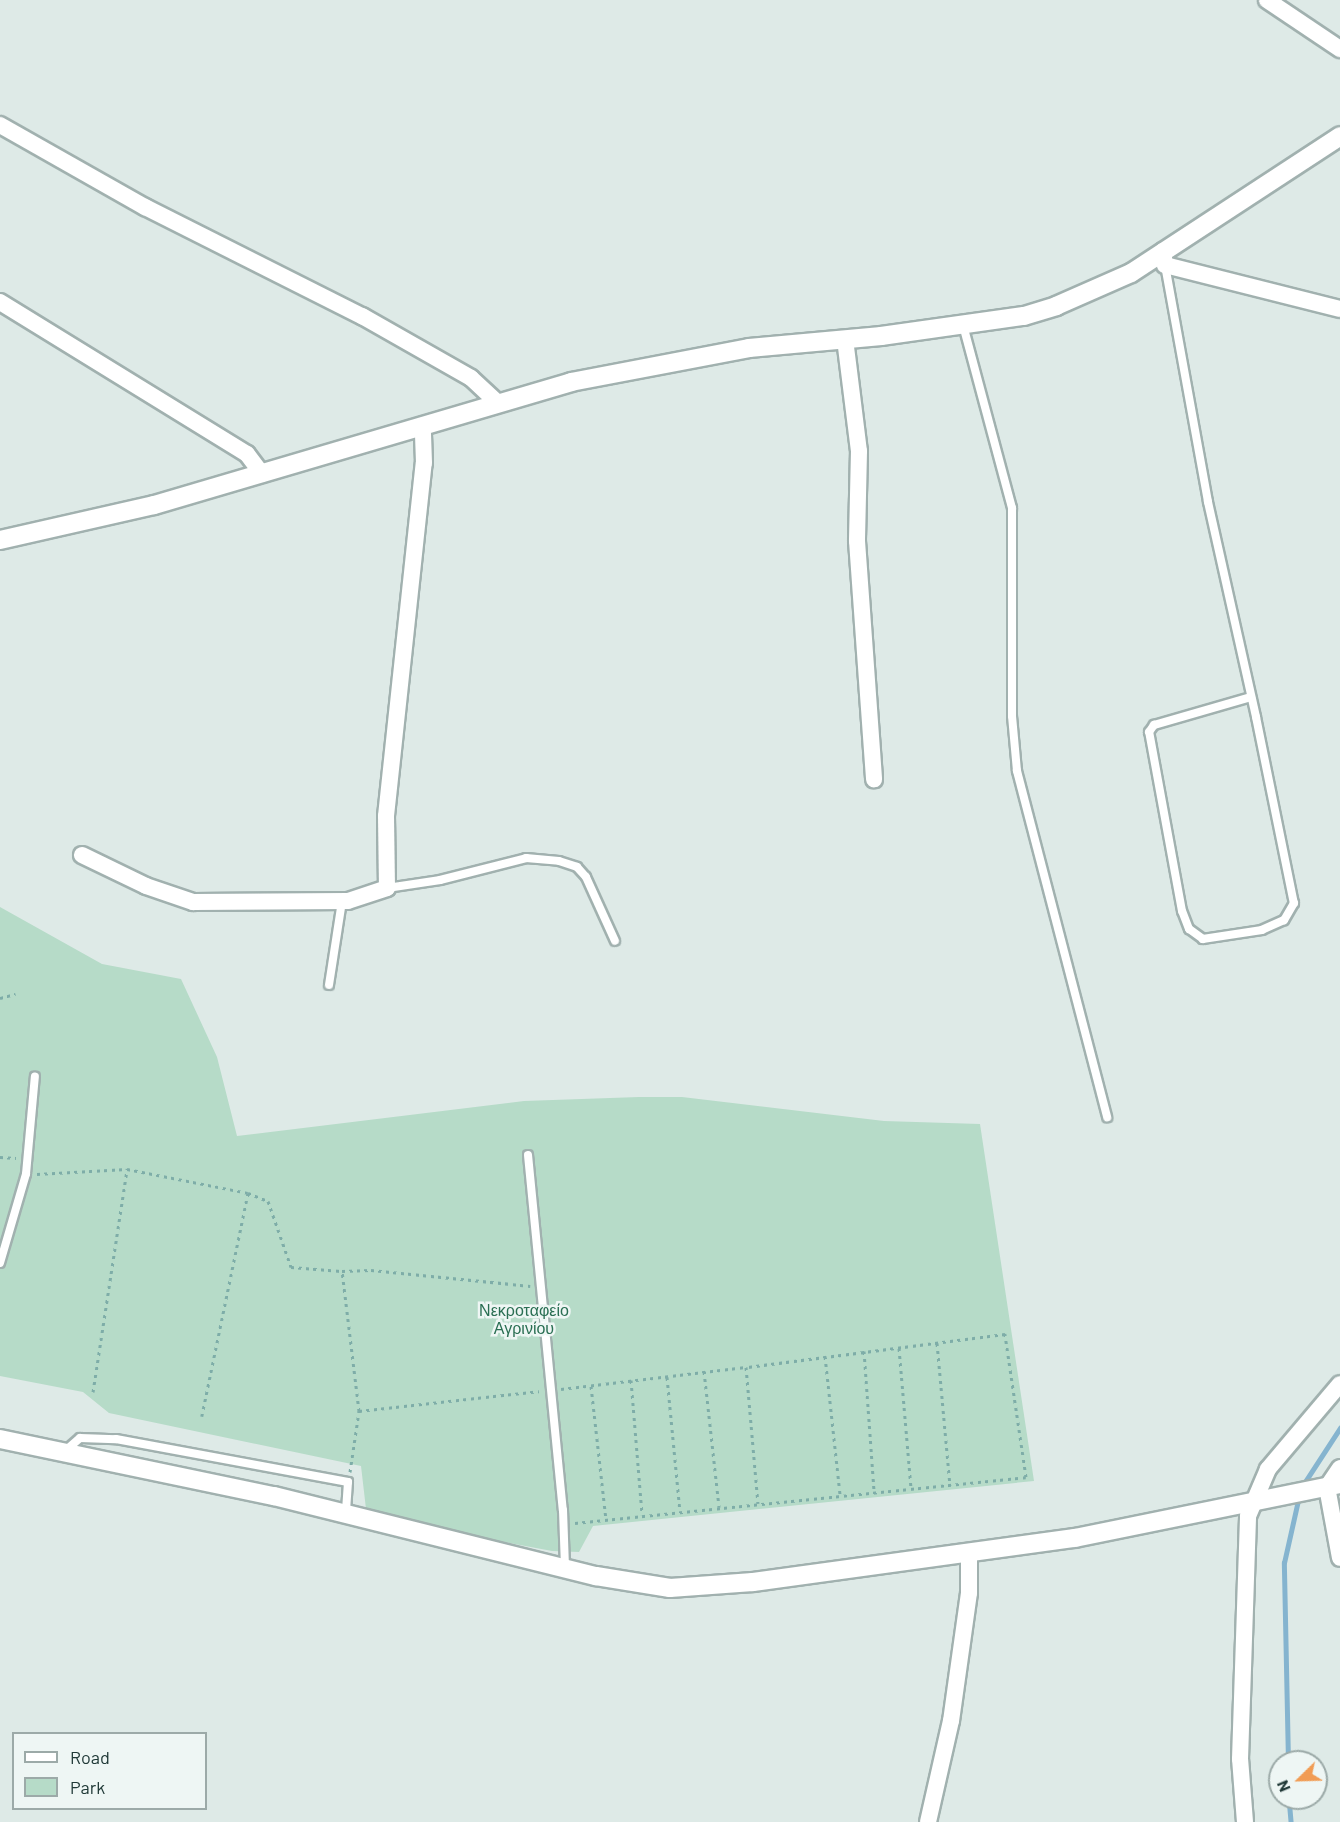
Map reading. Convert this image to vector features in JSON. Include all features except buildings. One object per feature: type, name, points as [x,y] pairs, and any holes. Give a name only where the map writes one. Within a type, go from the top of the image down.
[{"type":"street","points":[[1267,0],[1340,50]]},
{"type":"street","points":[[0,125],[145,207],[362,316],[471,378],[496,401]]},
{"type":"street","points":[[0,540],[134,510],[423,426],[496,401],[648,365],[749,348],[845,339],[1024,316],[1096,292],[1164,258],[1340,136]]},
{"type":"street","points":[[1164,258],[1340,309]]},
{"type":"street","points":[[0,302],[247,454],[262,474]]},
{"type":"street","points":[[845,339],[859,451],[857,541],[874,779]]},
{"type":"street","points":[[82,855],[146,886],[193,902],[342,901],[387,888],[387,816],[424,464],[423,426]]},
{"type":"street","points":[[1245,1822],[1239,1759],[1247,1526],[1252,1502],[1288,1442],[1340,1384]]},
{"type":"street","points":[[0,1439],[346,1513],[565,1569],[633,1583],[706,1588],[1075,1538],[1333,1485]]},
{"type":"street","points":[[1340,1468],[1333,1485],[1340,1558]]},
{"type":"street","points":[[928,1822],[951,1721],[969,1593],[969,1552]]},
{"type":"lane","points":[[1164,258],[1208,502],[1251,697],[1294,903],[1284,920],[1262,930],[1203,939],[1189,928],[1182,911],[1149,732],[1154,725],[1251,697]]},
{"type":"lane","points":[[963,325],[1012,508],[1012,716],[1017,771],[1107,1117]]},
{"type":"lane","points":[[387,888],[440,880],[526,858],[559,861],[577,867],[586,877],[615,941]]},
{"type":"lane","points":[[329,985],[342,901]]},
{"type":"lane","points":[[0,1263],[27,1174],[34,1076]]},
{"type":"lane","points":[[528,1155],[563,1524],[565,1569]]},
{"type":"lane","points":[[63,1453],[86,1436],[348,1482],[346,1513]]},
{"type":"path","points":[[0,998],[15,994]]},
{"type":"path","points":[[0,1157],[27,1159]]},
{"type":"path","points":[[27,1174],[127,1169],[248,1193],[268,1201],[291,1267],[342,1271],[371,1270],[541,1288]]},
{"type":"path","points":[[93,1392],[127,1169]]},
{"type":"path","points":[[202,1416],[248,1193]]},
{"type":"path","points":[[342,1271],[359,1412],[348,1482]]},
{"type":"path","points":[[359,1412],[667,1377],[1005,1334],[1026,1477],[563,1524]]},
{"type":"path","points":[[937,1343],[950,1485]]},
{"type":"path","points":[[899,1348],[911,1488]]},
{"type":"path","points":[[864,1351],[874,1492]]},
{"type":"path","points":[[825,1356],[840,1495]]},
{"type":"path","points":[[746,1367],[758,1503]]},
{"type":"path","points":[[704,1371],[719,1507]]},
{"type":"path","points":[[667,1377],[680,1511]]},
{"type":"path","points":[[631,1380],[642,1515]]},
{"type":"path","points":[[591,1386],[606,1519]]},
{"type":"green space","name":"Νεκροταφείο Αγρινίου","points":[[0,907],[102,964],[181,979],[217,1057],[237,1136],[524,1101],[639,1097],[682,1097],[884,1121],[980,1124],[1034,1481],[593,1526],[579,1552],[552,1551],[457,1533],[366,1509],[361,1466],[109,1413],[83,1392],[0,1376]]},
{"type":"waterway","points":[[1301,1488],[1340,1428]]},
{"type":"waterway","points":[[1288,1750],[1284,1563],[1299,1496]]},
{"type":"waterway","points":[[1290,1810],[1291,1822]]}]
